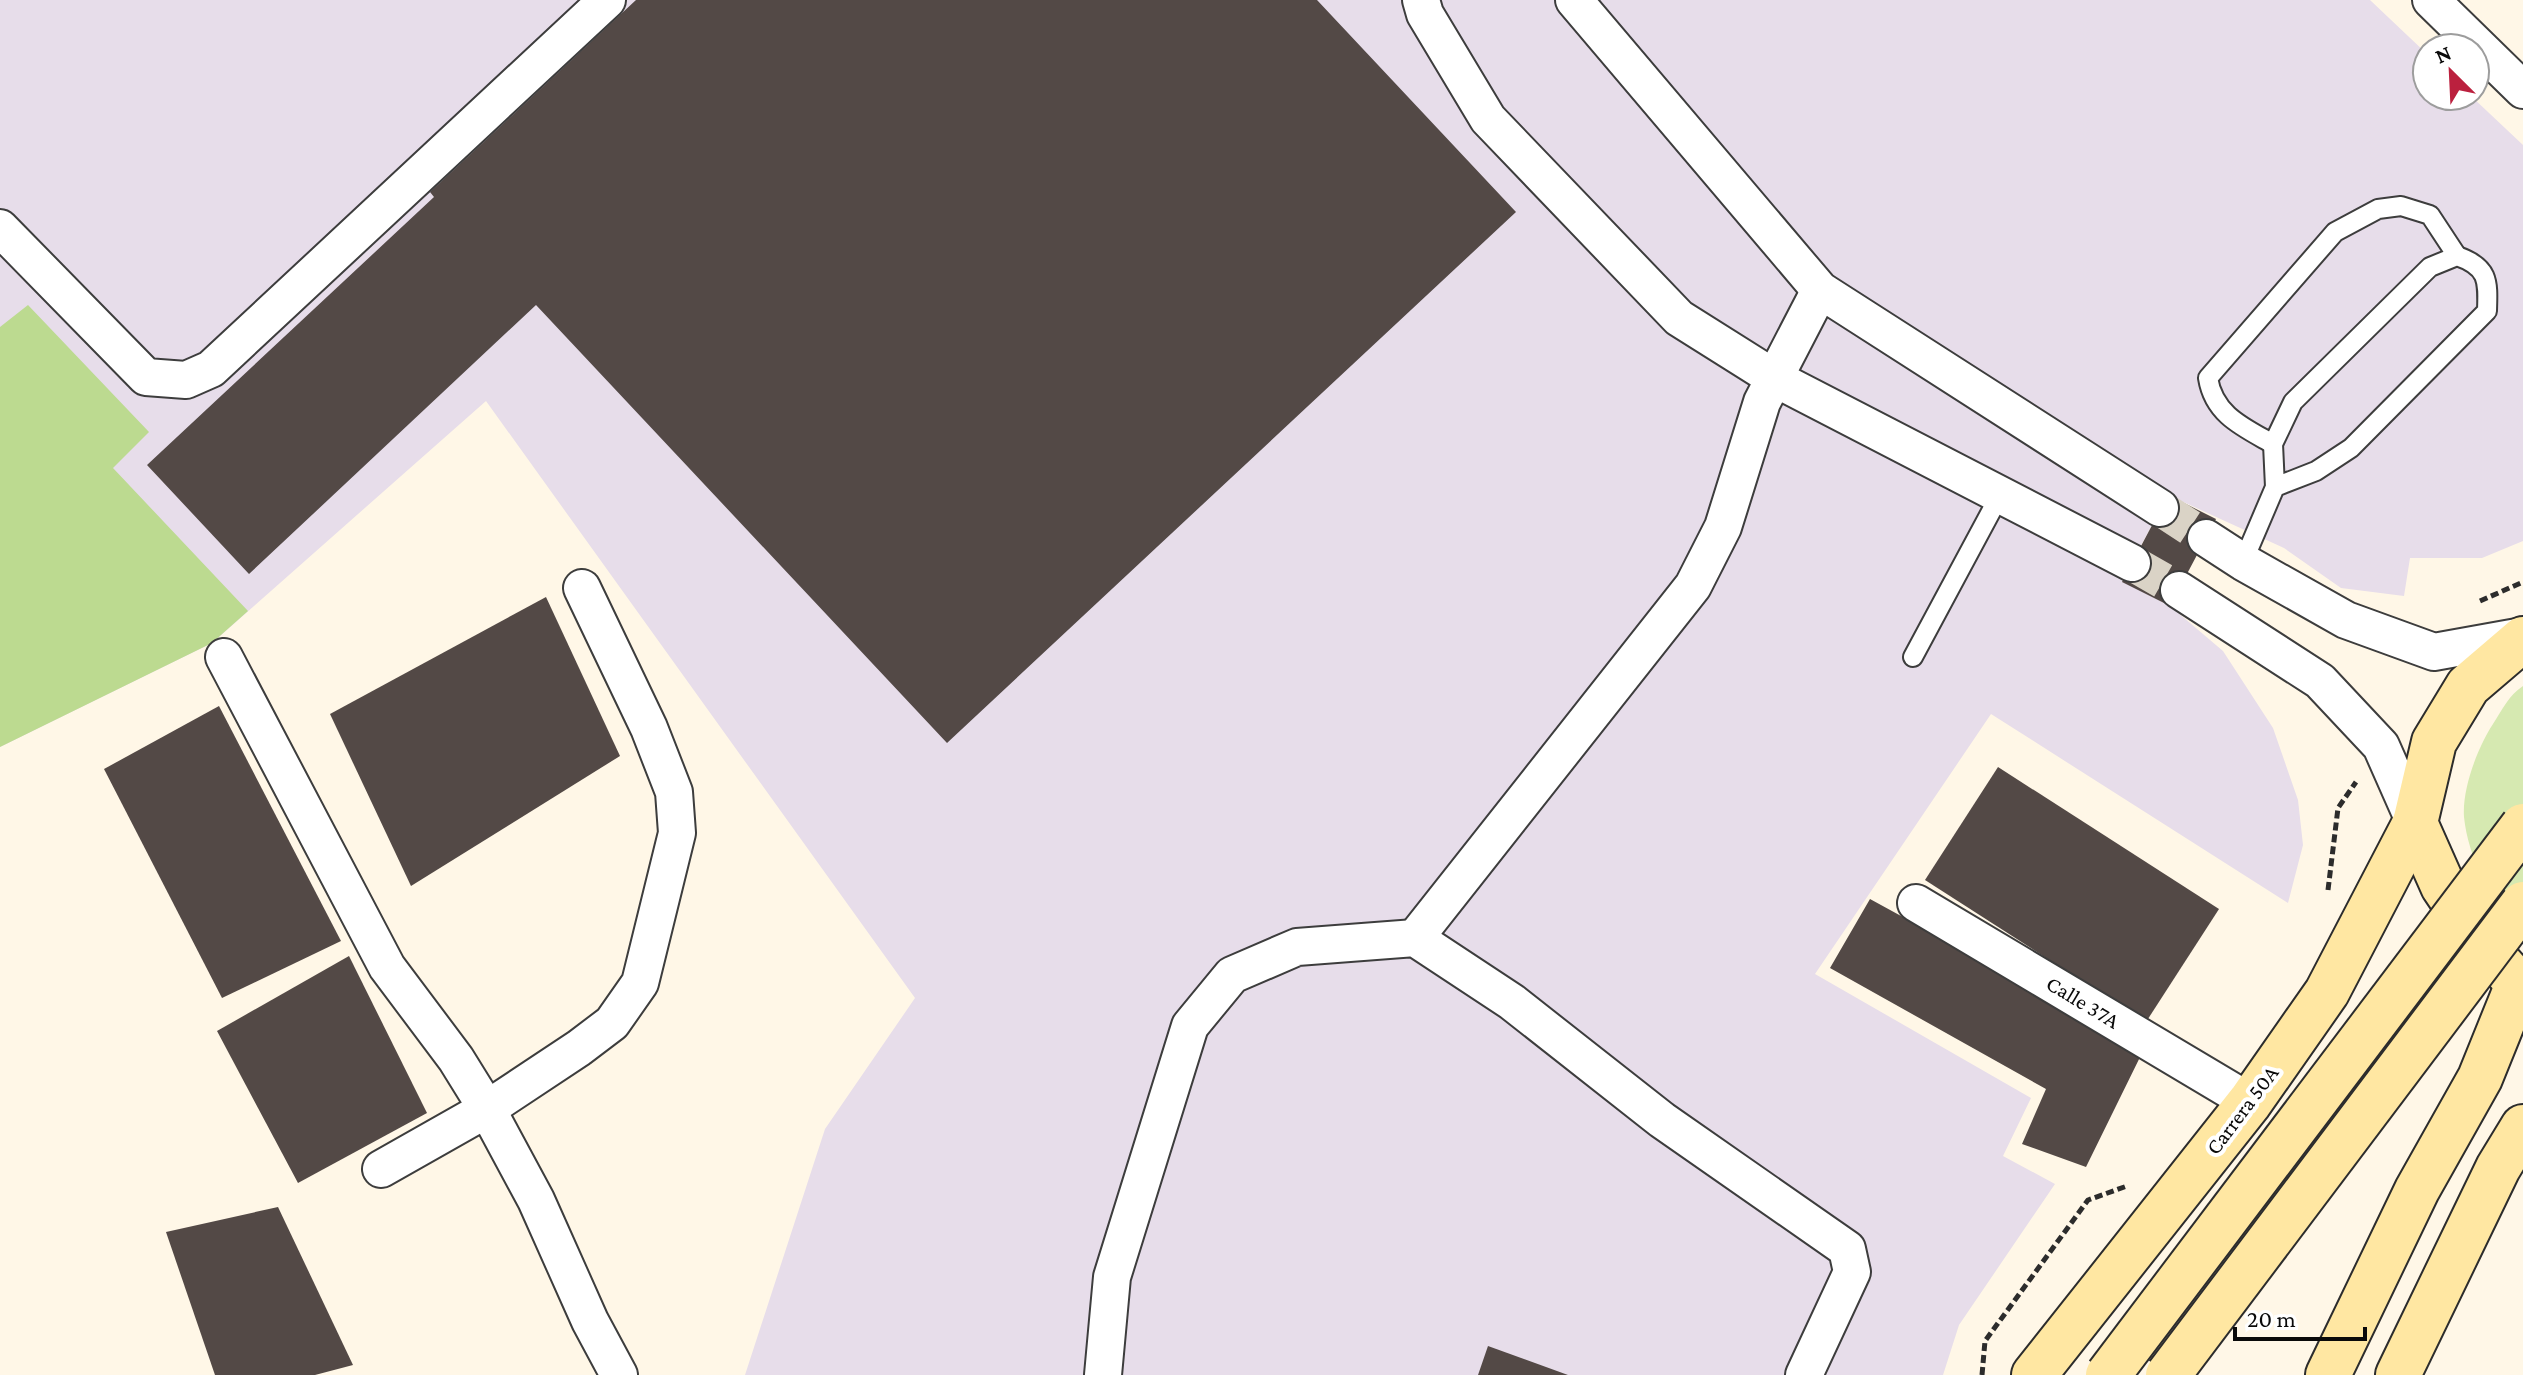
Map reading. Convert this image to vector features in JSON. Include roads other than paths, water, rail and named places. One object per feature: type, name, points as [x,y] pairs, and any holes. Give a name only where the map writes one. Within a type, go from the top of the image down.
[{"type":"main road","name":"Carrera 50A","points":[[2034,1375],[2250,1102],[2327,992],[2415,823],[2434,742],[2468,686],[2523,638]]},
{"type":"main road","points":[[2328,1375],[2417,1190],[2480,1078],[2520,985],[2482,944],[2443,886],[2415,823]]},
{"type":"main road","points":[[2108,1375],[2523,826]]},
{"type":"main road","points":[[2168,1375],[2523,904]]},
{"type":"main road","points":[[2398,1375],[2498,1168],[2523,1127]]},
{"type":"street","points":[[0,228],[146,377],[186,380],[211,369],[607,0]]},
{"type":"street","points":[[1421,0],[1425,14],[1488,119],[1679,318],[1776,379],[2132,563]]},
{"type":"street","points":[[1574,0],[1820,290],[2160,508]]},
{"type":"street","points":[[2431,0],[2523,90]]},
{"type":"street","points":[[1415,938],[1693,586],[1723,527],[1762,402],[1820,290]]},
{"type":"street","points":[[2206,538],[2346,620],[2434,652],[2523,638]]},
{"type":"street","points":[[2211,608],[2207,598],[2212,576],[2231,563],[2243,562]]},
{"type":"street","points":[[381,1169],[487,1109],[612,1023],[640,983],[677,833],[674,792],[649,728],[582,588]]},
{"type":"street","points":[[2179,590],[2320,681],[2381,746],[2415,823]]},
{"type":"street","points":[[224,657],[387,967],[418,1014],[456,1059],[487,1109],[536,1200],[590,1321],[619,1375]]},
{"type":"street","name":"Calle 37A","points":[[1916,903],[2250,1102]]},
{"type":"street","points":[[1103,1375],[1112,1277],[1190,1026],[1232,975],[1297,947],[1415,938],[1512,1002],[1662,1120],[1847,1249],[1852,1272],[1804,1375]]},
{"type":"lane","points":[[2273,444],[2229,419],[2211,396],[2208,378],[2335,232],[2378,209],[2401,206],[2430,215],[2457,256],[2474,262],[2488,281],[2487,311],[2351,448],[2316,471],[2275,487]]},
{"type":"lane","points":[[2243,562],[2275,487],[2273,444],[2293,402],[2430,267],[2457,256]]},
{"type":"lane","points":[[1913,657],[2001,493]]},
{"type":"tunnel","points":[[2160,508],[2206,538]]},
{"type":"tunnel","points":[[2132,563],[2179,590]]}]
